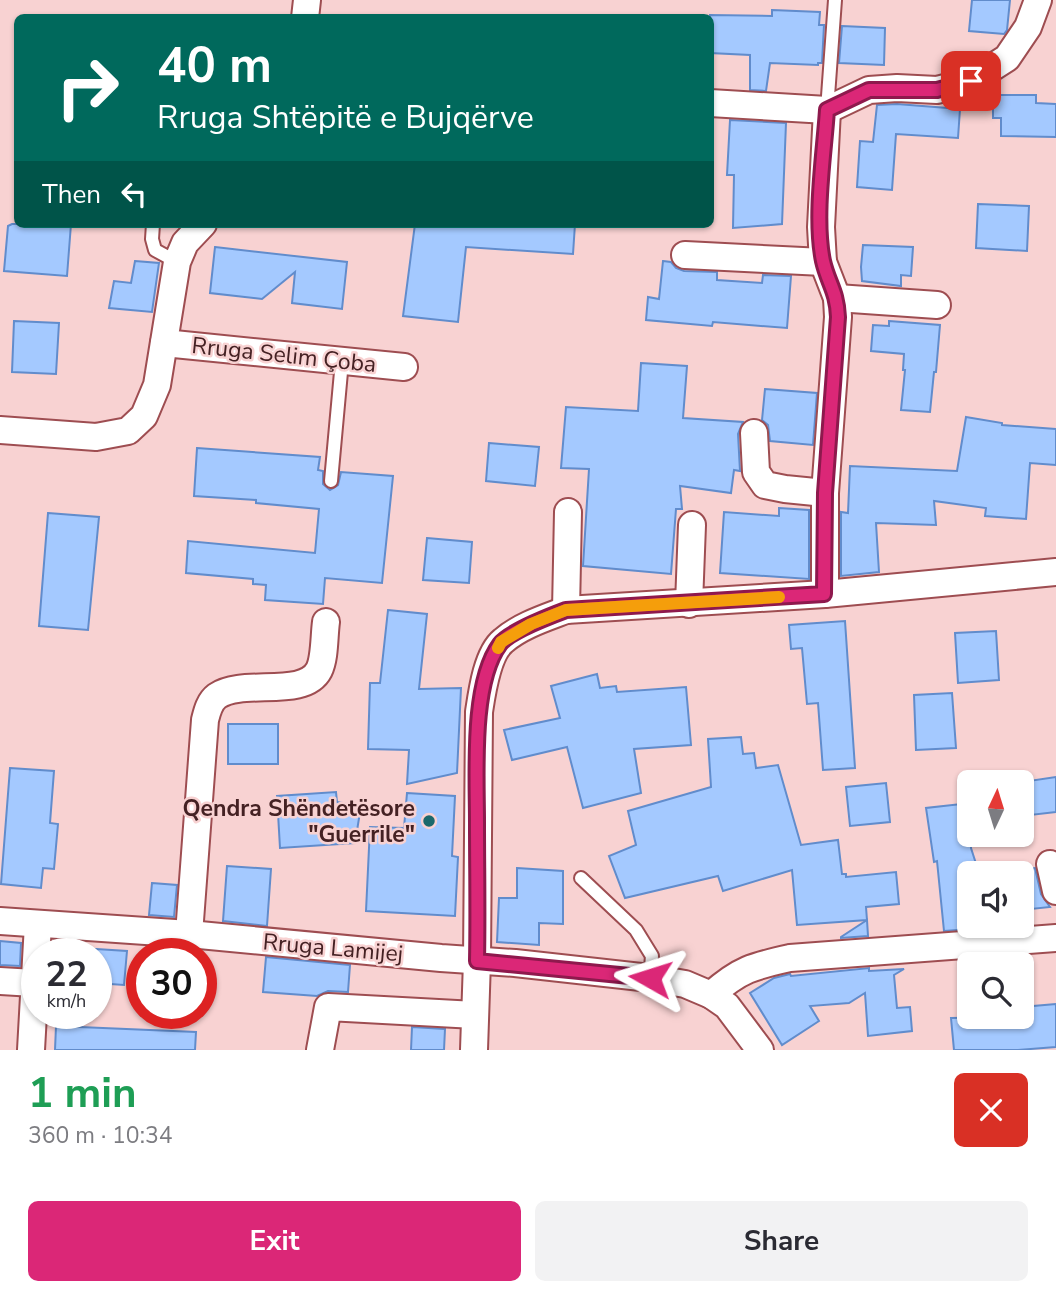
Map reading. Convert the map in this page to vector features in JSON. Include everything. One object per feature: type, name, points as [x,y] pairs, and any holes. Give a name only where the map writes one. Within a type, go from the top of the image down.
[{"type":"street","points":[[714,103],[827,110],[869,90],[937,90],[971,81],[1007,58],[1028,27],[1038,0]]},
{"type":"street","points":[[824,594],[825,493],[837,298],[823,261],[821,187],[827,110]]},
{"type":"street","name":"Rruga Selim Çoba","points":[[0,430],[96,437],[128,430],[144,416],[158,385],[177,262],[185,243],[198,228]]},
{"type":"street","points":[[685,255],[823,261]]},
{"type":"street","points":[[837,298],[937,305]]},
{"type":"street","name":"Rruga Selim Çoba","points":[[164,343],[404,367]]},
{"type":"street","points":[[754,433],[756,472],[765,485],[825,493]]},
{"type":"street","points":[[566,610],[568,512]]},
{"type":"street","points":[[689,604],[692,525]]},
{"type":"street","points":[[474,1050],[479,712],[485,673],[501,642],[531,624],[566,610],[824,594],[1056,572]]},
{"type":"street","points":[[189,934],[208,707],[216,697],[229,691],[249,687],[288,686],[311,680],[320,668],[326,622]]},
{"type":"street","points":[[1050,864],[1056,891]]},
{"type":"street","name":"Rruga Lamijej","points":[[0,921],[189,934],[650,978],[685,984],[711,995]]},
{"type":"street","points":[[37,938],[38,924]]},
{"type":"street","points":[[760,1050],[727,1006],[711,995],[731,977],[753,966],[790,958],[1056,938]]},
{"type":"street","points":[[0,981],[21,982]]},
{"type":"street","points":[[320,1050],[327,1007],[475,1015]]},
{"type":"street","points":[[31,1050],[32,1029]]},
{"type":"lane","points":[[827,110],[835,0]]},
{"type":"lane","points":[[153,228],[155,250],[177,262]]},
{"type":"lane","points":[[331,481],[342,361]]},
{"type":"lane","points":[[581,878],[636,930],[652,956],[650,978]]},
{"type":"building","points":[[972,0],[1010,0],[1007,30],[1004,34],[969,31]]},
{"type":"building","points":[[772,10],[820,12],[819,25],[824,25],[822,63],[770,63],[766,91],[750,90],[750,55],[714,53],[714,15],[772,16]]},
{"type":"building","points":[[842,26],[885,28],[884,65],[839,63]]},
{"type":"building","points":[[993,95],[1036,95],[1036,103],[1056,104],[1056,137],[1001,136],[1001,118],[993,118]]},
{"type":"building","points":[[877,105],[960,109],[958,138],[896,134],[892,190],[857,187],[860,141],[873,142]]},
{"type":"building","points":[[730,120],[786,123],[782,224],[733,228],[734,175],[727,175]]},
{"type":"building","points":[[978,204],[1029,206],[1027,251],[976,248]]},
{"type":"building","points":[[14,224],[14,228],[71,228],[67,276],[4,271],[8,226]]},
{"type":"building","points":[[414,228],[575,228],[573,254],[466,247],[458,322],[403,316]]},
{"type":"building","points":[[863,245],[913,247],[911,276],[901,275],[901,286],[862,281]]},
{"type":"building","points":[[215,247],[347,262],[342,309],[292,303],[295,272],[262,299],[210,293]]},
{"type":"building","points":[[135,261],[159,263],[152,312],[109,308],[114,281],[131,283]]},
{"type":"building","points":[[663,261],[671,262],[684,271],[717,272],[717,280],[762,283],[763,275],[791,276],[787,328],[713,322],[712,326],[646,320],[648,297],[659,299]]},
{"type":"building","points":[[14,321],[59,323],[56,374],[12,372]]},
{"type":"building","points":[[889,321],[940,325],[930,412],[901,410],[904,354],[871,351],[873,325],[889,326]]},
{"type":"building","points":[[641,363],[687,366],[683,418],[743,422],[738,434],[740,471],[734,470],[731,493],[680,486],[682,509],[676,509],[671,574],[583,566],[589,469],[561,468],[566,407],[638,411]]},
{"type":"building","points":[[765,389],[817,393],[813,445],[770,441],[768,425],[762,420]]},
{"type":"building","points":[[966,417],[1002,425],[1056,429],[1056,465],[1030,463],[1026,519],[985,516],[986,508],[934,501],[936,525],[876,523],[879,572],[841,576],[841,512],[848,513],[850,466],[957,471]]},
{"type":"building","points":[[489,443],[539,447],[535,486],[486,481]]},
{"type":"building","points":[[197,448],[320,457],[318,470],[323,471],[323,484],[330,490],[338,485],[341,472],[393,476],[382,583],[325,578],[323,604],[265,600],[266,585],[253,584],[253,579],[186,573],[188,541],[315,553],[319,509],[256,503],[256,500],[194,496]]},
{"type":"building","points":[[779,508],[809,510],[809,579],[720,573],[724,512],[779,516]]},
{"type":"building","points":[[48,513],[99,517],[88,630],[39,626]]},
{"type":"building","points":[[427,538],[472,542],[469,583],[423,580]]},
{"type":"building","points":[[388,610],[427,614],[419,689],[461,688],[457,773],[407,784],[409,750],[368,749],[370,683],[380,683]]},
{"type":"building","points":[[845,621],[855,768],[823,770],[818,703],[807,704],[802,648],[791,649],[789,625]]},
{"type":"building","points":[[996,631],[999,680],[958,683],[955,633]]},
{"type":"building","points":[[597,674],[600,688],[616,686],[617,692],[686,687],[691,745],[634,749],[641,793],[583,808],[567,747],[512,760],[504,730],[560,718],[551,686]]},
{"type":"building","points":[[952,693],[956,748],[916,750],[914,695]]},
{"type":"building","points":[[228,724],[278,724],[278,764],[228,764]]},
{"type":"building","points":[[741,737],[743,754],[754,753],[756,768],[778,765],[801,845],[838,840],[842,874],[846,874],[846,877],[896,872],[899,904],[866,907],[867,920],[797,925],[792,870],[723,891],[718,876],[625,898],[609,856],[636,845],[628,811],[711,787],[708,739]]},
{"type":"building","points":[[10,768],[54,771],[50,823],[58,824],[54,869],[43,868],[41,888],[1,884]]},
{"type":"building","points":[[1056,777],[1056,812],[1034,815],[1034,780]]},
{"type":"building","points":[[886,783],[890,822],[850,826],[846,787]]},
{"type":"building","points":[[336,792],[337,802],[361,806],[355,843],[280,848],[277,796]]},
{"type":"building","name":"Qendra Shëndetësore \"Guerrile\"","points":[[407,793],[455,796],[452,856],[458,857],[455,916],[366,911],[370,827],[404,828]]},
{"type":"building","points":[[957,804],[957,847],[971,847],[975,861],[957,861],[957,930],[944,931],[937,861],[934,862],[926,808]]},
{"type":"building","points":[[227,866],[271,869],[267,926],[223,921]]},
{"type":"building","points":[[517,868],[563,871],[563,924],[539,923],[539,945],[497,942],[499,898],[517,898]]},
{"type":"building","points":[[1034,868],[1041,894],[1050,907],[1034,909]]},
{"type":"building","points":[[152,883],[177,885],[174,917],[149,915]]},
{"type":"building","points":[[867,920],[868,936],[841,938],[841,937]]},
{"type":"building","points":[[0,941],[21,943],[20,966],[0,965]]},
{"type":"building","points":[[112,950],[126,951],[124,985],[112,984]]},
{"type":"building","points":[[266,957],[350,965],[348,992],[328,991],[317,996],[263,992]]},
{"type":"building","points":[[869,968],[869,971],[904,969],[894,975],[897,1008],[910,1007],[912,1031],[868,1036],[865,993],[849,1003],[810,1006],[819,1021],[782,1045],[750,993],[774,978],[790,974]]},
{"type":"building","points":[[1056,1004],[1056,1047],[954,1050],[951,1018],[957,1018],[957,1029],[1034,1029],[1034,1006]]},
{"type":"building","points":[[412,1027],[445,1029],[444,1050],[411,1050]]},
{"type":"building","points":[[56,1029],[196,1032],[195,1050],[55,1050]]},
{"type":"slow traffic","points":[[498,648],[501,642],[531,624],[566,610],[779,597]]},
{"type":"place","name":"Qendra Shëndetësore \"Guerrile\"","points":[[429,821]]},
{"type":"route","points":[[650,978],[477,961],[479,712],[485,673],[501,642],[531,624],[566,610],[824,594],[825,493],[838,317],[837,298],[823,261],[821,227],[827,110],[869,90],[937,90],[971,81]]}]
